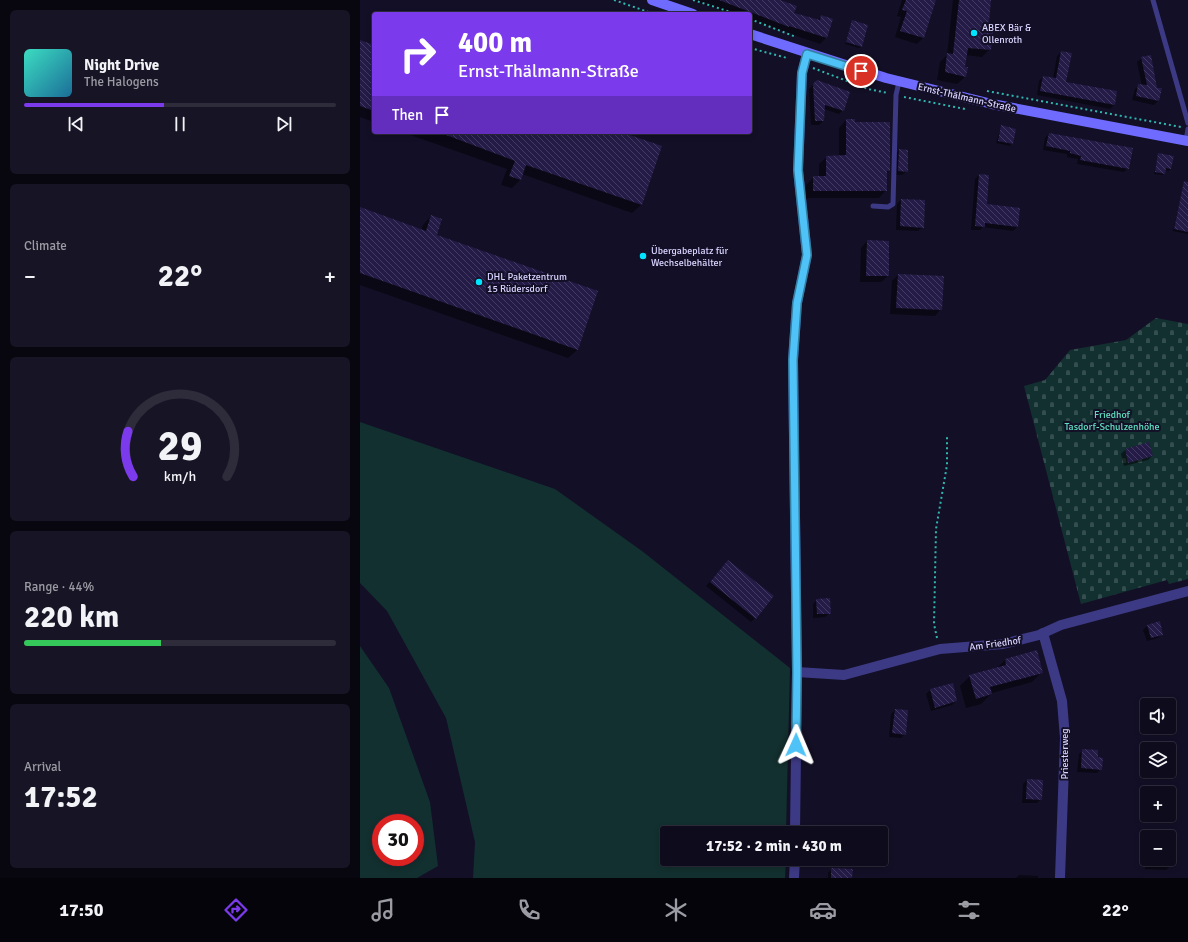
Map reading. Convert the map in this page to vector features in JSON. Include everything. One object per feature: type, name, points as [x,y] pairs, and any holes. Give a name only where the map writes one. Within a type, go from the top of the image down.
[{"type":"main road","points":[[652,0],[687,12]]},
{"type":"main road","name":"Ernst-Thälmann-Straße","points":[[752,35],[806,58],[899,82],[992,104],[1187,141]]},
{"type":"street","points":[[795,826],[797,672],[793,360],[797,303],[807,255],[798,170],[802,73],[806,58]]},
{"type":"street","name":"Am Friedhof","points":[[797,672],[844,675],[940,649],[1003,644],[1043,633],[1061,624],[1188,591]]},
{"type":"street","name":"Priesterweg","points":[[1043,633],[1062,701],[1065,738],[1060,878]]},
{"type":"street","points":[[794,878],[795,866]]},
{"type":"lane","points":[[1153,0],[1188,123]]},
{"type":"lane","points":[[873,206],[888,207],[893,204],[896,95],[899,82]]},
{"type":"lane","points":[[1187,141],[1188,129]]},
{"type":"path","points":[[614,0],[648,12]]},
{"type":"path","points":[[693,0],[731,12]]},
{"type":"path","points":[[752,20],[791,34],[800,39]]},
{"type":"path","points":[[752,48],[806,58]]},
{"type":"path","points":[[986,90],[1188,129]]},
{"type":"path","points":[[940,649],[934,624],[936,529],[947,465],[947,435]]},
{"type":"green space","name":"Friedhof Tasdorf-Schulzenhöhe","points":[[1156,318],[1188,324],[1188,579],[1169,584],[1167,580],[1081,604],[1024,386],[1045,380],[1070,350],[1126,340]]},
{"type":"green space","points":[[360,422],[555,489],[642,551],[790,668],[786,826],[660,826],[660,866],[786,866],[785,878],[473,878],[475,842],[446,718],[387,611],[360,583]]},
{"type":"green space","points":[[360,646],[389,688],[430,802],[438,866],[417,878],[360,878]]},
{"type":"building","points":[[719,0],[780,0],[797,6],[794,13],[820,20],[821,15],[833,19],[827,38],[789,27]]},
{"type":"building","points":[[906,0],[936,0],[924,38],[900,31],[907,11],[902,10]]},
{"type":"building","name":"ABEX Bär & Ollenroth","points":[[959,0],[991,0],[989,23],[994,24],[991,50],[968,48],[965,67],[968,67],[966,77],[945,72],[947,53],[953,54]]},
{"type":"building","points":[[852,20],[868,25],[862,47],[846,42]]},
{"type":"building","points":[[360,40],[372,44],[372,110],[360,106]]},
{"type":"building","points":[[1061,51],[1072,53],[1066,82],[1117,91],[1115,105],[1040,91],[1043,76],[1056,78]]},
{"type":"building","points":[[1151,55],[1157,88],[1162,88],[1159,101],[1136,96],[1138,84],[1147,85],[1141,57]]},
{"type":"building","points":[[817,80],[850,92],[844,111],[825,105],[824,121],[815,121],[813,84]]},
{"type":"building","points":[[846,119],[855,119],[855,122],[890,122],[890,171],[887,171],[887,191],[813,191],[813,176],[826,176],[826,156],[846,155]]},
{"type":"building","points":[[1001,125],[1016,129],[1013,144],[998,141]]},
{"type":"building","points":[[1049,133],[1133,148],[1129,169],[1080,160],[1081,156],[1070,153],[1070,151],[1046,146]]},
{"type":"building","points":[[443,134],[627,134],[662,146],[642,205],[526,165],[521,180],[509,176],[515,161]]},
{"type":"building","points":[[899,149],[908,150],[908,172],[898,171]]},
{"type":"building","points":[[1158,153],[1174,156],[1171,169],[1166,168],[1165,174],[1155,172]]},
{"type":"building","points":[[979,174],[989,175],[987,204],[1020,208],[1018,227],[985,223],[985,227],[975,226]]},
{"type":"building","points":[[1184,181],[1188,182],[1188,232],[1174,229]]},
{"type":"building","points":[[901,199],[925,200],[924,228],[900,226]]},
{"type":"building","name":"DHL Paketzentrum 15 Rüdersdorf","points":[[360,207],[426,231],[431,215],[442,219],[437,235],[598,291],[578,350],[360,273]]},
{"type":"building","points":[[867,240],[889,241],[889,276],[866,276]]},
{"type":"building","points":[[898,274],[944,276],[942,310],[896,308]]},
{"type":"building","points":[[1149,442],[1153,456],[1128,463],[1125,449]]},
{"type":"building","points":[[728,560],[774,596],[756,619],[710,582]]},
{"type":"building","points":[[830,598],[831,614],[817,614],[816,599]]},
{"type":"building","points":[[1160,621],[1163,635],[1151,638],[1147,625]]},
{"type":"building","points":[[1037,650],[1043,673],[990,687],[992,694],[976,699],[969,675],[1006,665],[1005,659]]},
{"type":"building","points":[[953,683],[957,701],[935,708],[930,689]]},
{"type":"building","points":[[895,709],[908,710],[906,735],[892,733]]},
{"type":"building","points":[[1082,749],[1098,750],[1098,757],[1103,758],[1102,770],[1081,768]]},
{"type":"building","points":[[1027,779],[1043,780],[1042,800],[1026,799]]},
{"type":"building","points":[[831,868],[853,869],[852,878],[831,878]]},
{"type":"place","name":"ABEX Bär & Ollenroth","points":[[974,33]]},
{"type":"place","name":"Übergabeplatz für Wechselbehälter","points":[[643,256]]},
{"type":"place","name":"DHL Paketzentrum 15 Rüdersdorf","points":[[479,282]]},
{"type":"route","points":[[796,745],[797,672],[793,455],[793,360],[797,303],[807,255],[798,170],[802,73],[807,54],[861,71]]}]
